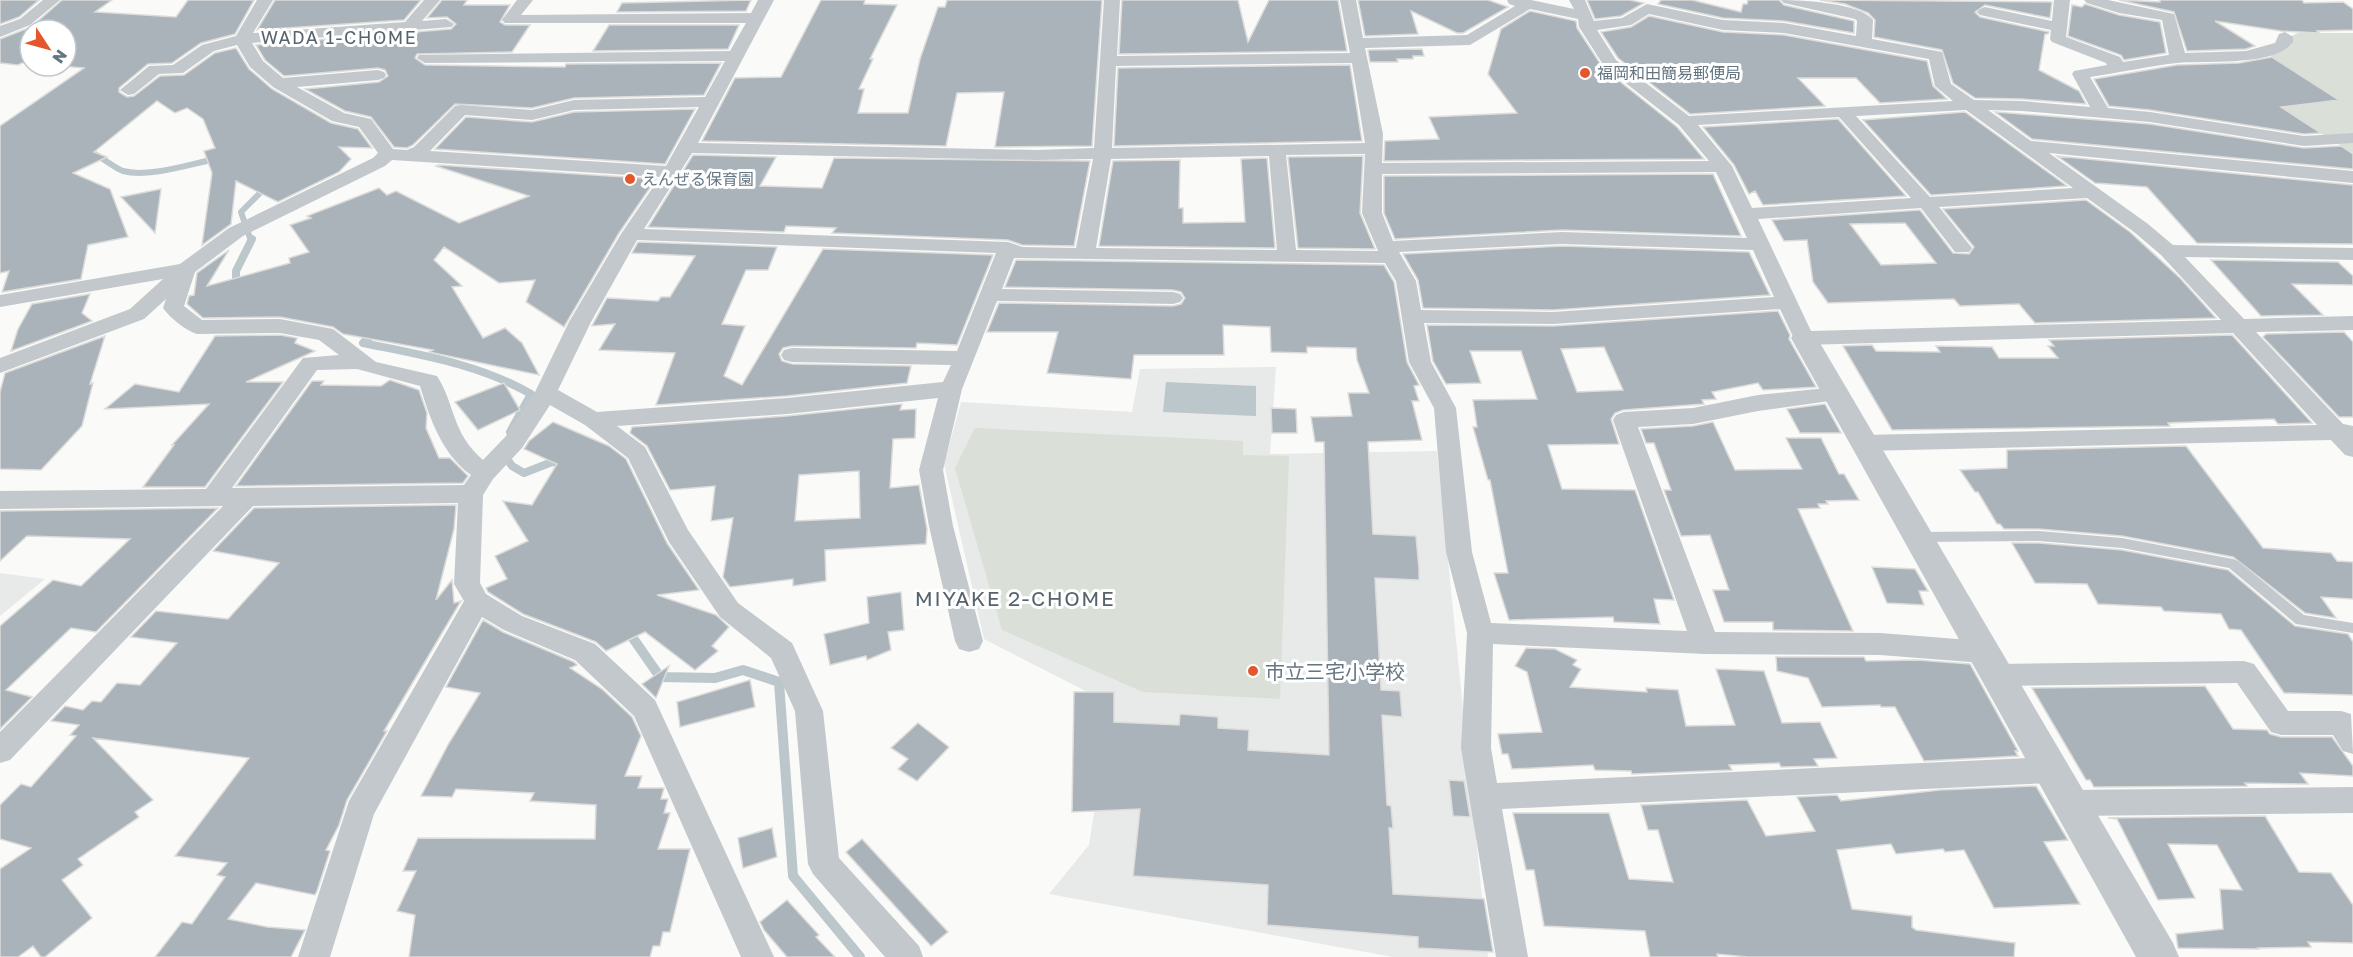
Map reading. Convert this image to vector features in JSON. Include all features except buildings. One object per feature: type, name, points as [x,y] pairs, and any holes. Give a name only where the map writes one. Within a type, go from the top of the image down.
[{"type":"street","points":[[0,32],[25,22],[52,0]]},
{"type":"street","points":[[242,39],[266,0]]},
{"type":"street","points":[[409,27],[432,0]]},
{"type":"street","points":[[525,0],[510,20],[756,18]]},
{"type":"street","points":[[758,957],[645,708],[585,652],[513,623],[477,601],[467,584],[490,469],[546,393],[580,322],[631,234],[686,148],[766,0]]},
{"type":"street","points":[[1085,254],[1104,153],[1112,0]]},
{"type":"street","points":[[1348,0],[1374,134],[1372,213],[1389,252],[1406,281],[1420,362],[1445,408],[1459,552],[1480,633],[1476,748],[1512,957]]},
{"type":"street","points":[[1508,0],[1626,22],[1652,4],[1724,25],[1784,28],[1936,55],[1943,86],[2141,228],[2168,252],[2348,438]]},
{"type":"street","points":[[1789,0],[1860,16],[1865,20],[1864,42]]},
{"type":"street","points":[[2062,0],[2058,39],[2114,60],[2115,65],[2121,68]]},
{"type":"street","points":[[2092,0],[2140,6],[2169,17],[2178,58]]},
{"type":"street","points":[[1108,62],[1358,51],[1470,40],[1528,4]]},
{"type":"street","points":[[1985,12],[2060,27]]},
{"type":"street","points":[[1583,14],[1610,63],[1685,121],[1723,166],[1804,338],[2158,957]]},
{"type":"street","points":[[128,90],[155,69],[177,70],[208,48],[242,39],[446,24]]},
{"type":"street","points":[[2102,113],[2080,74],[2178,58],[2247,56],[2281,46],[2285,42],[2285,37]]},
{"type":"street","points":[[242,39],[256,64],[279,83],[338,117],[365,123],[388,154]]},
{"type":"street","points":[[425,58],[737,56]]},
{"type":"street","points":[[279,83],[378,75]]},
{"type":"street","points":[[408,156],[420,151],[461,110],[532,115],[574,105],[712,102]]},
{"type":"street","points":[[1685,121],[1968,105],[2022,106],[2150,117],[2304,141],[2353,138]]},
{"type":"street","points":[[1843,112],[1926,203],[1962,248]]},
{"type":"street","points":[[2025,146],[2353,177]]},
{"type":"street","points":[[686,148],[1036,155],[1277,150],[1373,158],[1723,166]]},
{"type":"street","points":[[1277,150],[1287,256]]},
{"type":"street","points":[[0,366],[137,314],[186,269],[236,232],[379,162],[388,154],[670,172]]},
{"type":"street","points":[[1746,214],[2090,192]]},
{"type":"street","points":[[631,234],[1008,248],[1019,253],[1287,256],[1389,252],[1562,238],[1760,244]]},
{"type":"street","points":[[969,641],[941,526],[932,470],[951,389],[1008,248]]},
{"type":"street","points":[[2168,252],[2353,254]]},
{"type":"street","points":[[0,301],[186,269]]},
{"type":"street","points":[[186,269],[173,308],[197,327],[280,326],[325,334],[369,367],[429,381],[442,421],[459,452],[472,465],[490,469]]},
{"type":"street","points":[[990,295],[1173,298]]},
{"type":"street","points":[[1412,316],[1552,318],[1788,302]]},
{"type":"street","points":[[1804,338],[2353,323]]},
{"type":"street","points":[[792,355],[965,358]]},
{"type":"street","points":[[213,497],[311,363],[363,362]]},
{"type":"street","points":[[593,420],[787,406],[951,389]]},
{"type":"street","points":[[546,393],[593,420],[637,453],[678,536],[729,610],[782,651],[809,711],[824,864],[907,957]]},
{"type":"street","points":[[1705,643],[1624,420],[1693,416],[1758,403],[1836,394]]},
{"type":"street","points":[[1864,443],[2348,438]]},
{"type":"street","points":[[0,500],[248,497],[490,469]]},
{"type":"street","points":[[0,752],[248,497]]},
{"type":"street","points":[[314,957],[360,811],[477,601]]},
{"type":"street","points":[[1480,633],[1705,643],[1880,644],[1990,664],[2244,672],[2281,723],[2341,723],[2353,742]]},
{"type":"street","points":[[1485,797],[2050,770]]},
{"type":"street","points":[[2069,803],[2353,800]]},
{"type":"lane","points":[[1917,537],[2039,536],[2122,543],[2233,564],[2301,620],[2353,628]]},
{"type":"shaded area","points":[[2298,33],[2353,33],[2353,153],[2216,64],[2235,63],[2300,101],[2332,98],[2271,57],[2273,45]]},
{"type":"shaded area","name":"市立三宅小学校","points":[[1276,367],[1270,454],[1437,451],[1488,957],[1393,957],[1049,894],[1089,845],[1111,704],[984,639],[944,464],[961,402],[1132,412],[1140,369]]},
{"type":"shaded area","points":[[1166,382],[1256,386],[1256,416],[1163,412]]},
{"type":"shaded area","points":[[975,428],[1243,441],[1243,455],[1289,456],[1280,699],[1143,692],[1002,630],[955,468]]},
{"type":"shaded area","points":[[0,573],[45,579],[0,616]]},
{"type":"waterway","points":[[95,154],[121,170],[133,173],[157,172],[216,159]]},
{"type":"waterway","points":[[251,241],[241,212],[268,185]]},
{"type":"waterway","points":[[236,288],[236,271],[251,241]]},
{"type":"waterway","points":[[376,331],[363,343],[428,356],[470,368],[531,394],[510,432]]},
{"type":"waterway","points":[[503,453],[512,466],[524,473],[552,462],[563,464]]},
{"type":"waterway","points":[[628,631],[660,677],[715,678],[743,670],[779,682],[793,876],[860,957]]},
{"type":"place","name":"福岡和田簡易郵便局","points":[[1585,73]]},
{"type":"place","name":"えんぜる保育園","points":[[630,179]]},
{"type":"place","name":"市立三宅小学校","points":[[1253,671]]},
{"type":"district","name":"WADA 1-CHOME","points":[[339,37]]},
{"type":"district","name":"MIYAKE 2-CHOME","points":[[1015,598]]}]
